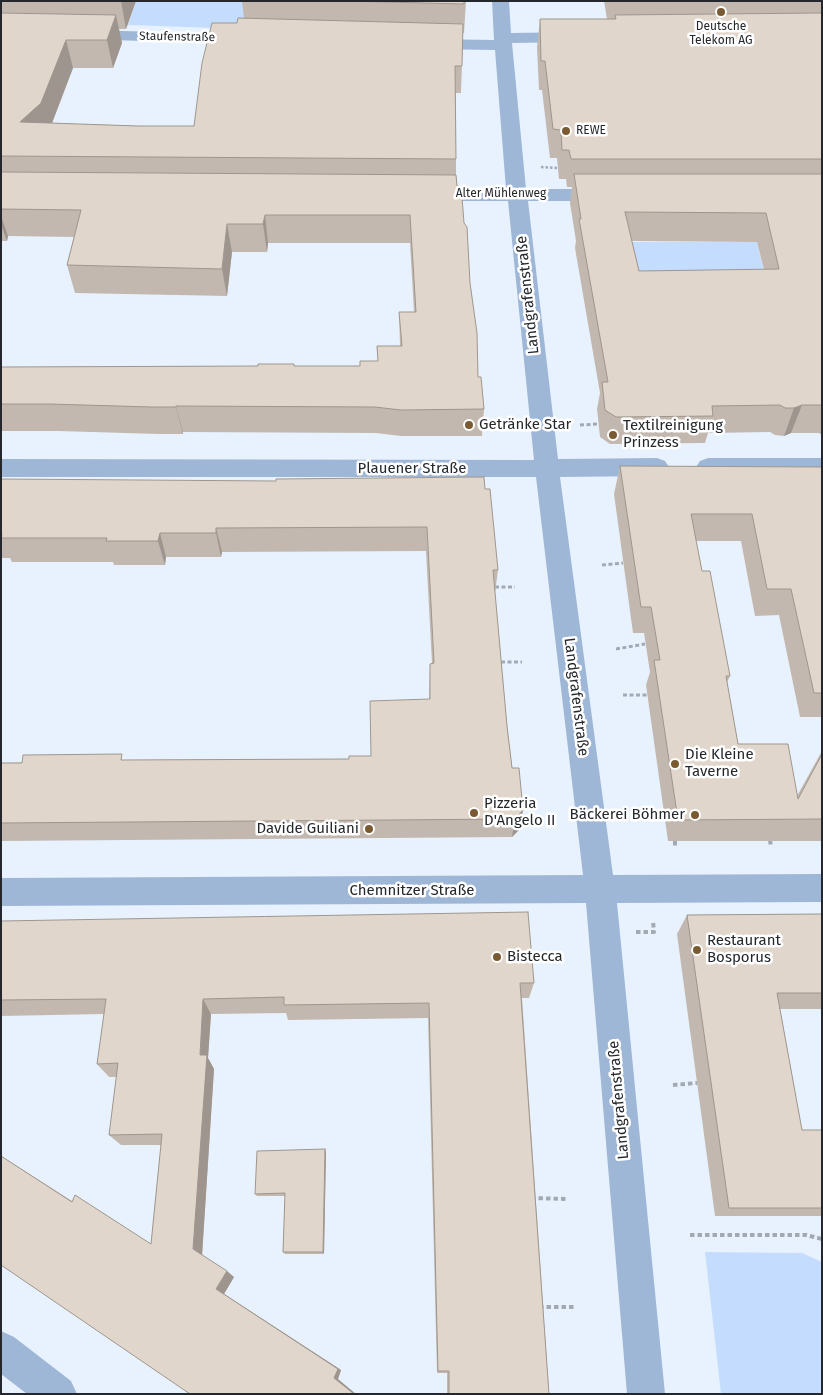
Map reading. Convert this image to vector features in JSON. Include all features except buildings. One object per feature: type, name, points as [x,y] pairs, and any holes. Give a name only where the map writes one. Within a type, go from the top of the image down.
[{"type":"street","name":"Landgrafenstraße","points":[[500,1],[502,42],[517,194],[547,467],[600,890],[646,1394]]},
{"type":"street","name":"Staufenstraße","points":[[70,35],[267,40]]},
{"type":"street","points":[[414,44],[502,42],[589,37]]},
{"type":"street","name":"Alter Mühlenweg","points":[[400,195],[628,195]]},
{"type":"street","name":"Plauener Straße","points":[[1,468],[504,469],[547,467],[822,467]]},
{"type":"street","name":"Chemnitzer Straße","points":[[1,892],[822,888]]},
{"type":"street","points":[[1,1350],[58,1394]]},
{"type":"path","points":[[541,167],[558,168]]},
{"type":"path","points":[[580,425],[599,424]]},
{"type":"path","points":[[602,565],[623,563]]},
{"type":"path","points":[[495,586],[515,587]]},
{"type":"path","points":[[616,648],[645,644]]},
{"type":"path","points":[[501,662],[522,662]]},
{"type":"path","points":[[623,695],[647,695]]},
{"type":"path","points":[[770,840],[771,847]]},
{"type":"path","points":[[675,841],[675,847]]},
{"type":"path","points":[[673,1085],[697,1083]]},
{"type":"path","points":[[530,1198],[567,1199]]},
{"type":"path","points":[[690,1235],[806,1234],[822,1239]]},
{"type":"path","points":[[538,1307],[576,1307]]},
{"type":"shaded area","points":[[136,1],[254,1],[246,29],[128,25]]},
{"type":"shaded area","points":[[630,242],[757,242],[770,298],[651,375]]},
{"type":"shaded area","points":[[705,1252],[802,1253],[822,1262],[822,1394],[721,1394]]},
{"type":"place","name":"Deutsche Telekom AG","points":[[721,12]]},
{"type":"place","name":"REWE","points":[[566,131]]},
{"type":"place","name":"Getränke Star","points":[[469,425]]},
{"type":"place","name":"Textilreinigung Prinzess","points":[[613,435]]},
{"type":"place","name":"Die Kleine Taverne","points":[[675,764]]},
{"type":"place","name":"Pizzeria D'Angelo II","points":[[474,813]]},
{"type":"place","name":"Bäckerei Böhmer","points":[[695,815]]},
{"type":"place","name":"Davide Guiliani","points":[[369,829]]},
{"type":"place","name":"Restaurant Bosporus","points":[[697,950]]},
{"type":"place","name":"Bistecca","points":[[497,957]]}]
